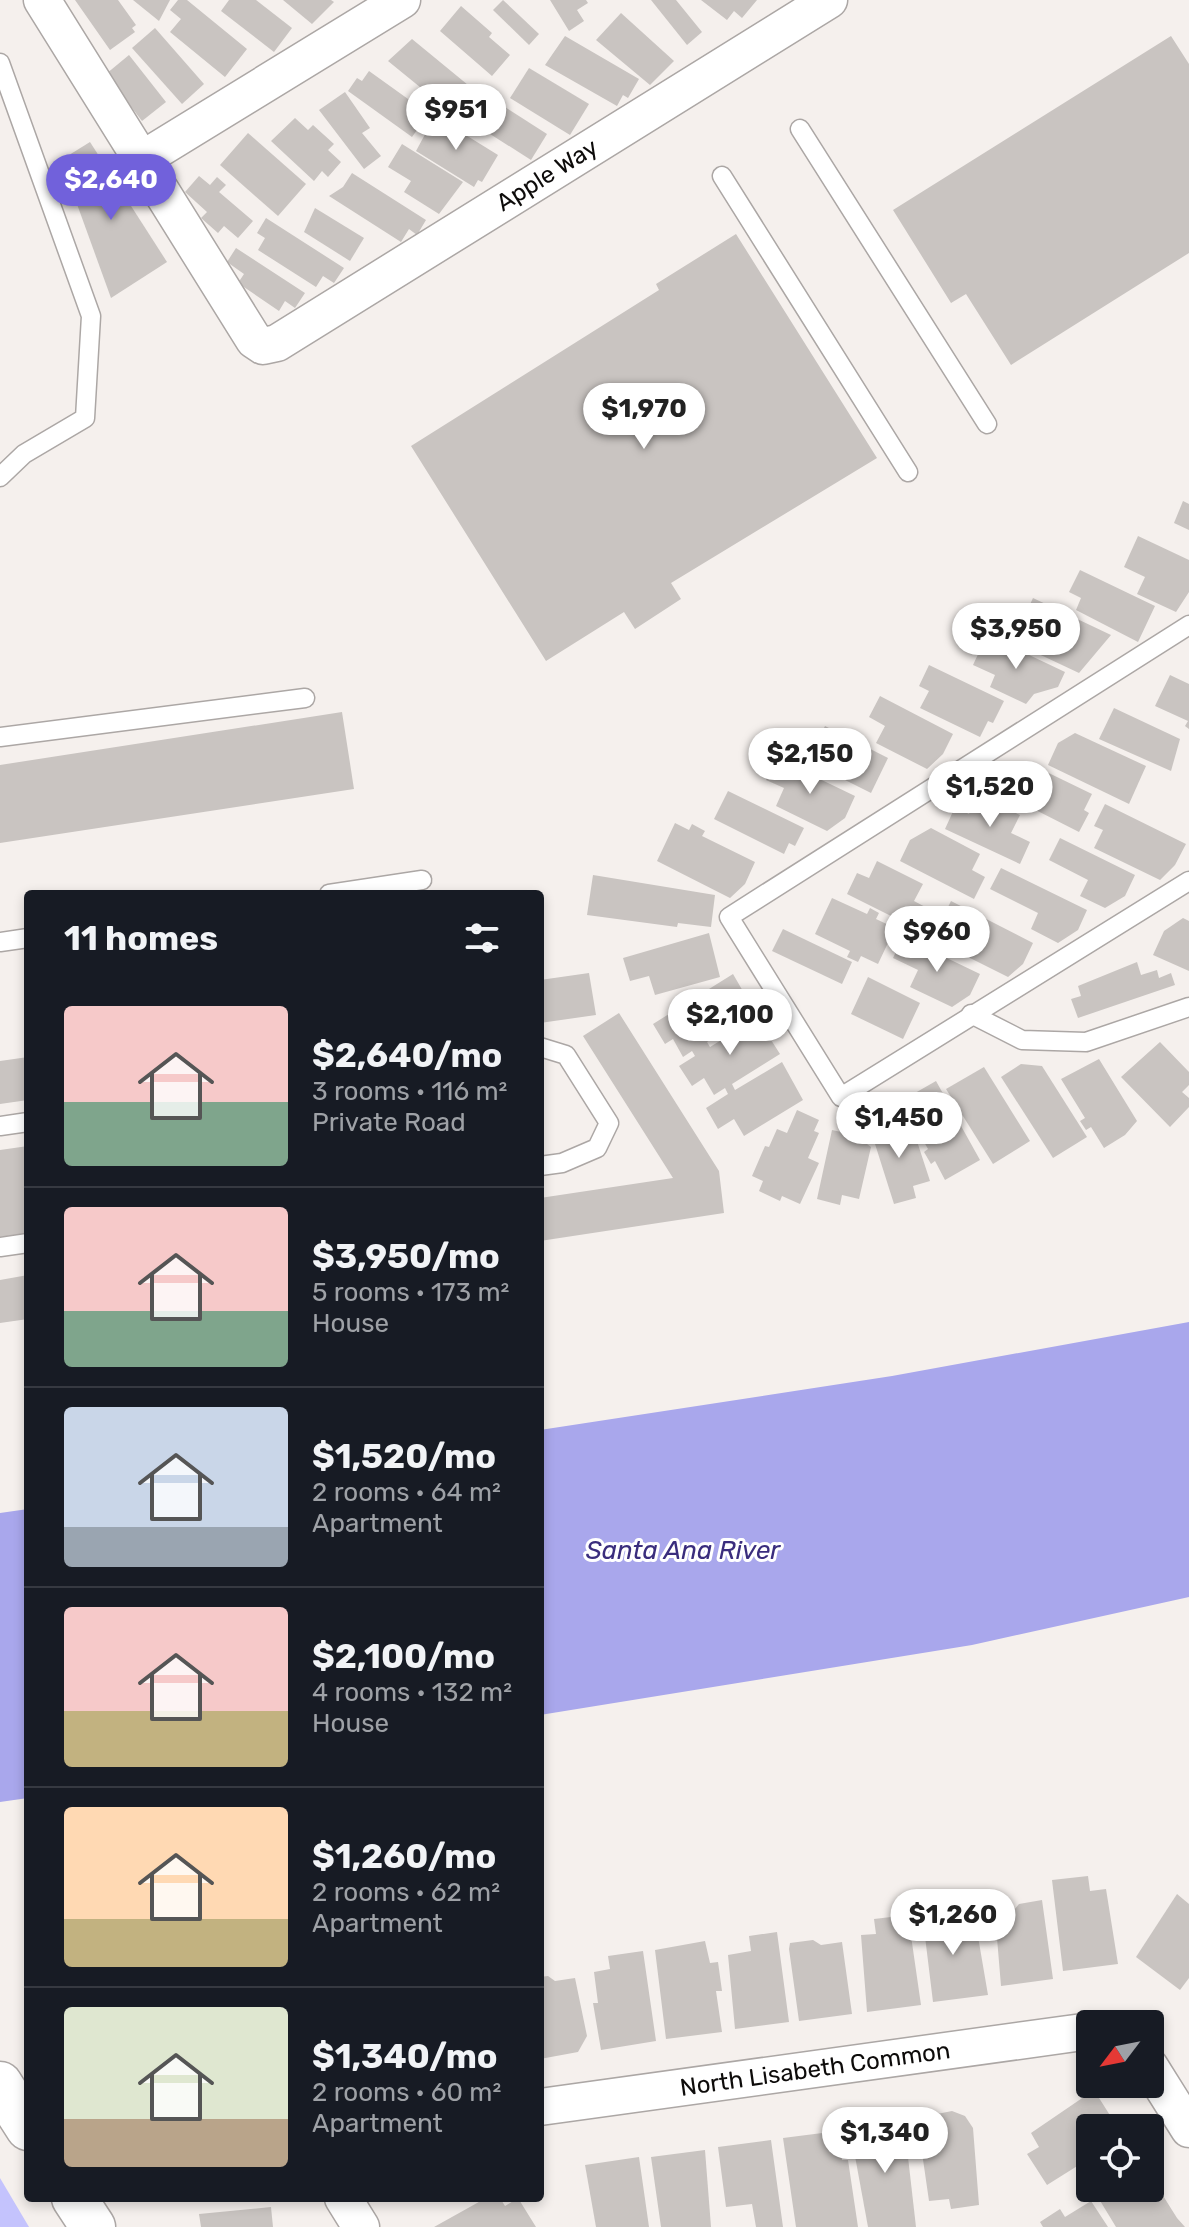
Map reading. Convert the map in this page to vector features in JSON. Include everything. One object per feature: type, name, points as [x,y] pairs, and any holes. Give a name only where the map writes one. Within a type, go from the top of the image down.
[{"type":"street","points":[[42,0],[141,160],[402,0]]},
{"type":"street","name":"Apple Way","points":[[141,160],[254,340],[263,346],[277,343],[829,0]]},
{"type":"street","name":"North Lisabeth Common","points":[[544,2106],[1076,2033]]},
{"type":"street","points":[[0,2084],[24,2122]]},
{"type":"street","points":[[1164,2089],[1189,2129]]},
{"type":"street","points":[[77,2202],[93,2227]]},
{"type":"street","points":[[345,2202],[361,2227]]},
{"type":"lane","points":[[0,63],[91,316],[85,418],[24,454],[0,477]]},
{"type":"lane","points":[[800,129],[987,424]]},
{"type":"lane","points":[[722,176],[908,472]]},
{"type":"lane","points":[[1189,625],[729,917],[841,1097],[1189,881]]},
{"type":"lane","points":[[0,737],[305,698]]},
{"type":"lane","points":[[356,890],[422,880]]},
{"type":"lane","points":[[0,942],[24,939]]},
{"type":"lane","points":[[971,1014],[1022,1040],[1086,1042],[1189,1007]]},
{"type":"lane","points":[[544,1048],[566,1055],[609,1123],[597,1148],[562,1163],[544,1165]]},
{"type":"lane","points":[[0,1126],[24,1123]]},
{"type":"lane","points":[[0,1247],[24,1244]]},
{"type":"shaded area","points":[[0,2178],[29,2227],[0,2227]]},
{"type":"water","name":"Santa Ana River","points":[[1189,1322],[1189,1597],[972,1645],[544,1714],[544,1429],[892,1376]]},
{"type":"water","points":[[24,1510],[24,1799],[0,1802],[0,1513]]},
{"type":"building","points":[[75,0],[118,0],[136,25],[132,28],[135,32],[110,50]]},
{"type":"building","points":[[133,0],[170,0],[159,21]]},
{"type":"building","points":[[178,0],[187,0],[247,49],[225,77],[170,32],[181,19],[170,10]]},
{"type":"building","points":[[229,0],[256,0],[292,28],[274,52],[221,11]]},
{"type":"building","points":[[283,0],[331,0],[334,2],[312,24]]},
{"type":"building","points":[[503,0],[539,34],[529,45],[493,10]]},
{"type":"building","points":[[550,0],[586,0],[588,3],[577,10],[584,21],[569,31]]},
{"type":"building","points":[[651,0],[676,0],[702,32],[687,45]]},
{"type":"building","points":[[701,0],[757,0],[742,18],[734,11],[727,20]]},
{"type":"building","points":[[461,6],[492,33],[489,37],[510,55],[492,76],[440,31]]},
{"type":"building","points":[[621,13],[674,61],[650,85],[596,40]]},
{"type":"building","points":[[155,28],[204,84],[182,104],[132,48]]},
{"type":"building","points":[[565,36],[639,79],[628,98],[623,95],[617,106],[545,65]]},
{"type":"building","points":[[1171,36],[1189,64],[1189,253],[1011,365],[966,294],[951,303],[893,210]]},
{"type":"building","points":[[412,39],[468,85],[460,95],[465,99],[453,114],[388,61]]},
{"type":"building","points":[[129,55],[166,102],[142,121],[106,74]]},
{"type":"building","points":[[529,68],[589,104],[570,135],[510,98]]},
{"type":"building","points":[[369,71],[422,109],[415,119],[422,123],[412,137],[348,91],[357,78],[362,81]]},
{"type":"building","points":[[345,92],[370,128],[362,133],[381,156],[364,169],[319,110]]},
{"type":"building","points":[[486,95],[547,134],[531,160],[465,118]]},
{"type":"building","points":[[435,116],[498,155],[482,182],[478,180],[474,187],[416,151]]},
{"type":"building","points":[[295,118],[308,130],[313,125],[334,144],[328,150],[341,162],[328,177],[322,171],[314,181],[271,141]]},
{"type":"building","points":[[248,133],[306,184],[278,216],[220,165]]},
{"type":"building","points":[[90,142],[167,262],[111,298],[61,160]]},
{"type":"building","points":[[402,144],[463,182],[439,214],[404,192],[411,181],[388,167]]},
{"type":"building","points":[[352,173],[426,220],[417,235],[409,229],[401,242],[329,196],[343,187]]},
{"type":"building","points":[[199,176],[210,185],[217,177],[226,185],[219,192],[253,221],[238,238],[224,226],[218,233],[201,218],[207,212],[185,192]]},
{"type":"building","points":[[315,208],[364,238],[350,261],[304,232]]},
{"type":"building","points":[[266,218],[344,268],[334,283],[323,276],[316,287],[258,250],[265,238],[257,233]]},
{"type":"building","points":[[736,234],[877,458],[671,583],[681,599],[635,629],[624,612],[546,661],[411,446],[659,290],[656,284]]},
{"type":"building","points":[[236,248],[305,293],[295,308],[285,301],[279,311],[238,283],[244,274],[227,262]]},
{"type":"building","points":[[1183,501],[1189,504],[1189,530],[1174,523]]},
{"type":"building","points":[[1138,536],[1189,560],[1189,592],[1176,612],[1137,594],[1145,577],[1124,567]]},
{"type":"building","points":[[1080,570],[1155,606],[1138,642],[1076,610],[1081,598],[1069,592]]},
{"type":"building","points":[[1033,598],[1111,635],[1079,673],[1028,649],[1035,635],[1019,628]]},
{"type":"building","points":[[987,635],[1065,672],[1058,687],[1034,694],[1026,704],[990,687],[995,675],[973,665]]},
{"type":"building","points":[[929,665],[1004,701],[993,723],[988,721],[980,737],[920,708],[929,691],[919,686]]},
{"type":"building","points":[[1170,675],[1189,684],[1189,729],[1185,726],[1188,721],[1155,706]]},
{"type":"building","points":[[880,696],[953,734],[943,754],[927,769],[876,743],[885,726],[869,717]]},
{"type":"building","points":[[1114,708],[1180,739],[1171,771],[1099,739]]},
{"type":"building","points":[[342,712],[354,789],[0,843],[0,765]]},
{"type":"building","points":[[825,726],[888,758],[871,793],[807,761]]},
{"type":"building","points":[[1075,733],[1146,766],[1129,804],[1048,765],[1058,743]]},
{"type":"building","points":[[776,758],[855,796],[845,818],[827,831],[776,806],[784,788],[766,780]]},
{"type":"building","points":[[1026,762],[1092,794],[1084,810],[1089,813],[1079,832],[998,791],[1007,773]]},
{"type":"building","points":[[728,791],[804,828],[795,846],[789,843],[784,854],[714,819]]},
{"type":"building","points":[[977,796],[1020,815],[1011,833],[1030,842],[1020,864],[945,829],[955,807],[969,814]]},
{"type":"building","points":[[1105,804],[1186,844],[1175,865],[1160,880],[1094,848],[1103,830],[1094,826]]},
{"type":"building","points":[[675,823],[689,830],[692,824],[705,831],[702,836],[755,862],[745,884],[730,898],[657,861]]},
{"type":"building","points":[[931,828],[980,854],[972,870],[985,877],[974,899],[900,861],[910,840]]},
{"type":"building","points":[[1060,838],[1135,875],[1125,896],[1105,908],[1080,896],[1088,880],[1049,860]]},
{"type":"building","points":[[877,861],[923,884],[914,901],[931,910],[921,931],[847,894],[857,873],[869,878]]},
{"type":"building","points":[[1001,868],[1087,910],[1078,930],[1058,943],[1031,929],[1038,913],[990,889]]},
{"type":"building","points":[[593,875],[715,895],[711,927],[678,923],[677,927],[587,915]]},
{"type":"building","points":[[832,898],[867,914],[870,908],[879,913],[876,919],[895,928],[878,964],[861,956],[858,962],[847,957],[850,951],[815,934]]},
{"type":"building","points":[[951,901],[1033,943],[1023,964],[1008,977],[956,951],[964,936],[940,923]]},
{"type":"building","points":[[1183,918],[1189,921],[1189,971],[1153,955],[1164,931]]},
{"type":"building","points":[[783,929],[852,962],[842,984],[772,951]]},
{"type":"building","points":[[709,933],[720,977],[655,995],[649,976],[630,981],[623,958]]},
{"type":"building","points":[[903,937],[980,974],[970,995],[952,1007],[910,987],[918,970],[893,958]]},
{"type":"building","points":[[1137,962],[1141,975],[1157,970],[1159,978],[1171,973],[1175,985],[1078,1018],[1071,999],[1081,996],[1078,986]]},
{"type":"building","points":[[589,973],[596,1015],[544,1022],[544,979]]},
{"type":"building","points":[[733,974],[755,1012],[707,1042],[710,1047],[757,1018],[780,1054],[732,1084],[735,1090],[782,1062],[803,1100],[744,1136],[734,1119],[718,1129],[706,1108],[728,1094],[725,1088],[714,1095],[704,1078],[692,1086],[679,1066],[695,1056],[692,1051],[683,1057],[673,1039],[665,1044],[653,1024]]},
{"type":"building","points":[[868,977],[920,1003],[903,1039],[851,1014]]},
{"type":"building","points":[[619,1013],[719,1171],[724,1213],[544,1240],[544,1197],[673,1178],[583,1036]]},
{"type":"building","points":[[1160,1042],[1189,1072],[1189,1085],[1182,1092],[1189,1098],[1189,1107],[1170,1127],[1121,1077]]},
{"type":"building","points":[[24,1058],[24,1101],[0,1104],[0,1061]]},
{"type":"building","points":[[1099,1059],[1137,1121],[1125,1135],[1104,1148],[1091,1127],[1086,1130],[1080,1121],[1085,1118],[1061,1079]]},
{"type":"building","points":[[1021,1064],[1042,1066],[1087,1137],[1053,1158],[1001,1077]]},
{"type":"building","points":[[984,1067],[1030,1141],[993,1164],[946,1089]]},
{"type":"building","points":[[936,1081],[980,1160],[945,1180],[935,1161],[931,1164],[924,1152],[928,1149],[901,1101]]},
{"type":"building","points":[[797,1110],[819,1120],[814,1131],[819,1133],[808,1158],[819,1163],[800,1204],[782,1196],[780,1201],[759,1191],[763,1181],[752,1176],[765,1146],[769,1147],[777,1129],[787,1133]]},
{"type":"building","points":[[893,1118],[903,1136],[914,1132],[930,1181],[913,1186],[916,1198],[894,1204],[869,1125]]},
{"type":"building","points":[[832,1130],[855,1135],[871,1147],[859,1199],[842,1195],[840,1205],[817,1199]]},
{"type":"building","points":[[24,1147],[24,1234],[0,1237],[0,1150]]},
{"type":"building","points":[[24,1276],[24,1320],[0,1323],[0,1280]]},
{"type":"building","points":[[1088,1876],[1090,1891],[1106,1889],[1118,1964],[1063,1971],[1052,1880]]},
{"type":"building","points":[[1177,1894],[1189,1904],[1189,1978],[1180,1990],[1136,1957]]},
{"type":"building","points":[[1042,1900],[1053,1979],[1001,1986],[995,1914],[1013,1911],[1019,1904]]},
{"type":"building","points":[[949,1909],[951,1921],[975,1919],[988,1995],[933,2002],[922,1912]]},
{"type":"building","points":[[908,1915],[921,2005],[867,2012],[861,1935],[876,1934],[874,1919]]},
{"type":"building","points":[[777,1932],[789,2022],[735,2029],[728,1955],[751,1951],[749,1936]]},
{"type":"building","points":[[813,1940],[821,1945],[842,1942],[852,2014],[799,2021],[790,1943]]},
{"type":"building","points":[[705,1941],[710,1963],[718,1962],[722,1991],[716,1991],[722,2032],[666,2039],[655,1950]]},
{"type":"building","points":[[643,1951],[656,2041],[601,2050],[593,2003],[598,2003],[594,1972],[610,1969],[608,1956]]},
{"type":"building","points":[[544,1976],[555,1981],[575,1978],[587,2036],[578,2052],[544,2058]]},
{"type":"building","points":[[1082,2098],[1099,2098],[1109,2114],[1076,2114],[1076,2167],[1047,2185],[1027,2154],[1039,2147],[1031,2133]]},
{"type":"building","points":[[952,2111],[965,2116],[973,2128],[979,2205],[951,2209],[949,2199],[929,2201],[917,2118]]},
{"type":"building","points":[[904,2122],[916,2227],[868,2227],[850,2129]]},
{"type":"building","points":[[838,2131],[842,2160],[848,2160],[858,2227],[796,2227],[783,2138]]},
{"type":"building","points":[[771,2140],[783,2227],[756,2227],[752,2204],[726,2207],[718,2147]]},
{"type":"building","points":[[705,2150],[711,2227],[661,2227],[651,2157]]},
{"type":"building","points":[[639,2157],[649,2227],[596,2227],[585,2165]]},
{"type":"building","points":[[1164,2197],[1185,2227],[1116,2227],[1101,2202],[1164,2202]]},
{"type":"building","points":[[479,2202],[502,2202],[505,2206],[520,2202],[536,2227],[434,2227]]},
{"type":"building","points":[[1092,2202],[1108,2227],[1043,2227],[1040,2222],[1060,2209],[1065,2217]]},
{"type":"building","points":[[271,2207],[273,2227],[201,2227],[199,2214]]}]
